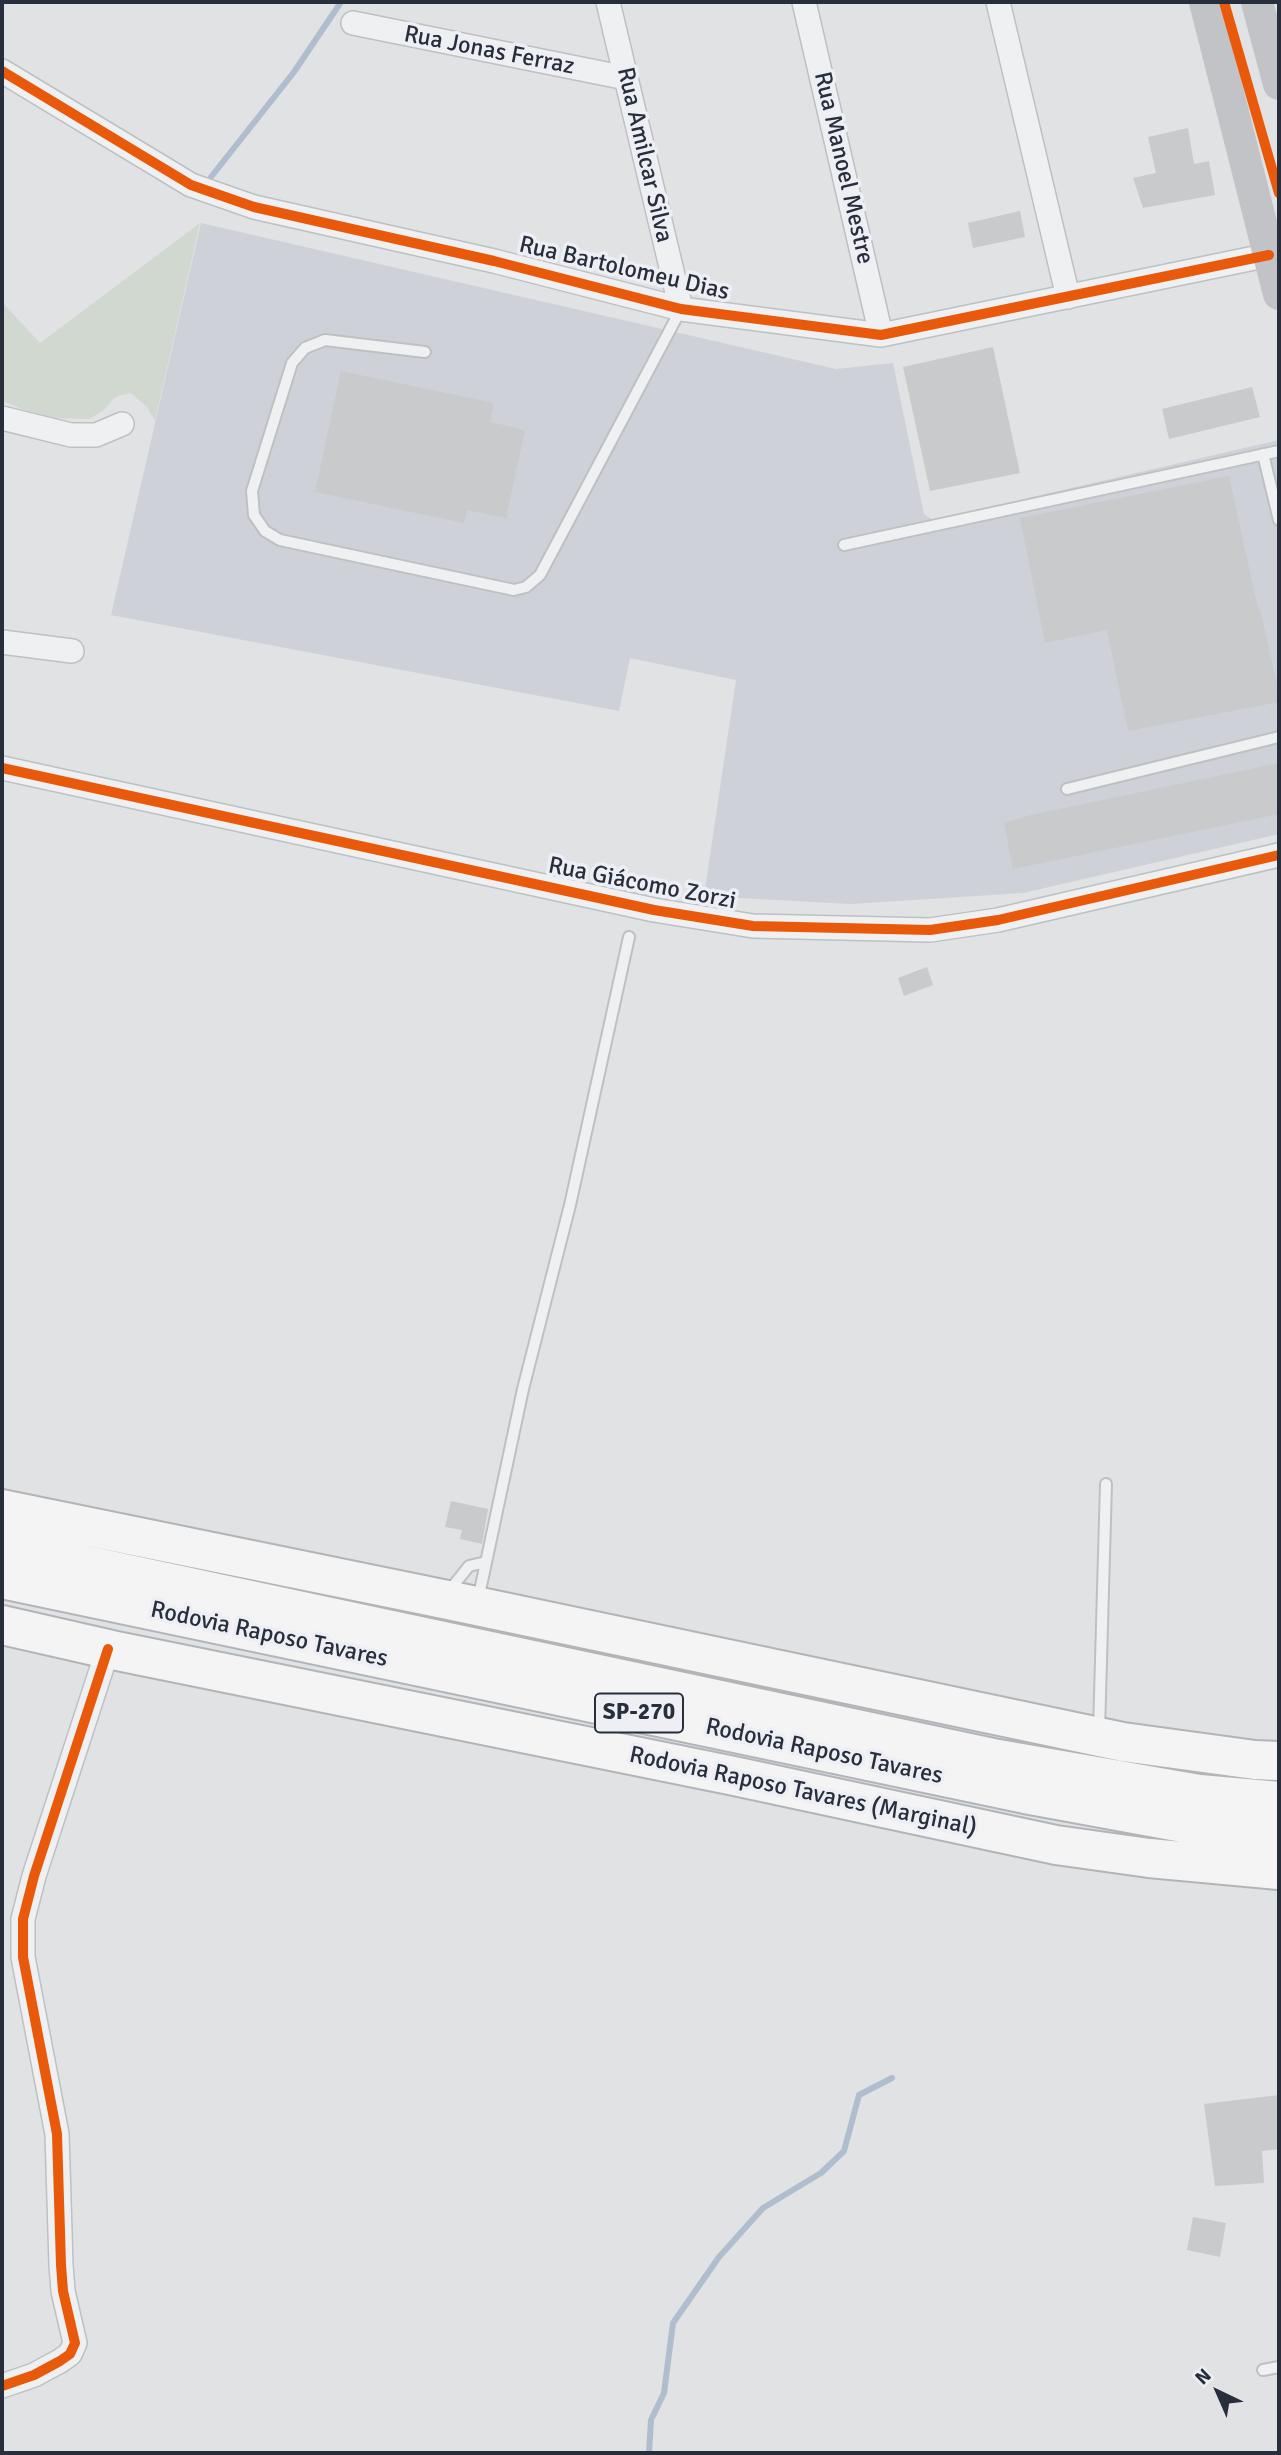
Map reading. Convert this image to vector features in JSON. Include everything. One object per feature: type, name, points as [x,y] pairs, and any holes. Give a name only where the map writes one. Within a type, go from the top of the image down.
[{"type":"highway","points":[[2,1510],[1111,1740],[1189,1752],[1279,1761]]},
{"type":"highway","name":"Rodovia Raposo Tavares","points":[[2,1547],[998,1759],[1199,1794],[1279,1801]]},
{"type":"highway","name":"Rodovia Raposo Tavares","points":[[2,1578],[1025,1794],[1189,1824],[1279,1832]]},
{"type":"highway","name":"Rodovia Raposo Tavares (Marginal)","points":[[2,1625],[1056,1845],[1149,1858],[1279,1870]]},
{"type":"highway","points":[[1111,1740],[1279,1743]]},
{"type":"highway","points":[[1228,1866],[1279,1878]]},
{"type":"main road","points":[[1205,2],[1279,294]]},
{"type":"main road","points":[[1257,2],[1279,84]]},
{"type":"street","name":"Rua Amilcar Silva","points":[[608,2],[681,309]]},
{"type":"street","name":"Rua Manoel Mestre","points":[[804,2],[881,335]]},
{"type":"street","points":[[998,2],[1068,297]]},
{"type":"street","name":"Rua Jonas Ferraz","points":[[353,23],[626,78]]},
{"type":"street","name":"Rua Bartolomeu Dias","points":[[2,71],[191,185],[254,207],[494,261],[681,309],[881,335],[1269,255]]},
{"type":"street","points":[[2,418],[71,435],[96,435],[122,424]]},
{"type":"street","points":[[2,642],[72,651]]},
{"type":"street","name":"Rua Giácomo Zorzi","points":[[2,768],[654,910],[753,926],[943,928],[998,920],[1279,855]]},
{"type":"street","points":[[2,2386],[34,2375],[60,2361],[70,2354],[75,2343],[63,2291],[57,2134],[23,1957],[23,1919],[34,1876],[108,1649]]},
{"type":"lane","points":[[425,352],[325,340],[305,348],[292,363],[256,478],[253,491],[254,514],[265,531],[280,540],[514,590],[526,587],[540,575],[681,309]]},
{"type":"lane","points":[[844,545],[1279,451]]},
{"type":"lane","points":[[1263,454],[1279,520]]},
{"type":"lane","points":[[1067,789],[1279,737]]},
{"type":"lane","points":[[460,1603],[486,1562],[523,1389],[573,1193],[629,937]]},
{"type":"lane","points":[[1107,1484],[1111,1740]]},
{"type":"lane","points":[[460,1603],[469,1566],[486,1562]]},
{"type":"lane","points":[[1263,2370],[1279,2367]]},
{"type":"shaded area","points":[[200,223],[155,421],[147,407],[131,393],[113,399],[104,410],[89,419],[55,418],[2,401],[2,302],[40,343]]},
{"type":"shaded area","points":[[201,223],[836,369],[893,363],[924,514],[933,520],[1279,440],[1279,834],[1023,893],[850,904],[704,896],[736,680],[630,658],[619,711],[111,615]]},
{"type":"building","points":[[1188,128],[1194,164],[1209,161],[1215,195],[1143,208],[1133,178],[1156,173],[1148,137]]},
{"type":"building","points":[[1020,211],[1025,237],[973,248],[968,223]]},
{"type":"building","points":[[993,347],[1020,473],[930,491],[903,367]]},
{"type":"building","points":[[341,371],[494,403],[490,422],[525,430],[506,518],[467,510],[464,523],[315,492]]},
{"type":"building","points":[[1252,387],[1260,417],[1169,439],[1162,409]]},
{"type":"building","points":[[1229,476],[1279,702],[1128,731],[1107,630],[1045,643],[1020,518]]},
{"type":"building","points":[[1279,763],[1279,814],[1013,869],[1004,823]]},
{"type":"building","points":[[927,967],[933,985],[904,996],[898,978]]},
{"type":"building","points":[[451,1501],[488,1509],[482,1544],[460,1539],[462,1530],[445,1527]]},
{"type":"building","points":[[1279,2095],[1279,2149],[1262,2151],[1264,2183],[1215,2186],[1204,2104]]},
{"type":"building","points":[[1193,2217],[1226,2223],[1220,2257],[1187,2250]]},
{"type":"waterway","points":[[211,177],[294,72],[341,2]]},
{"type":"waterway","points":[[649,2453],[651,2420],[664,2393],[673,2323],[719,2257],[763,2208],[821,2173],[844,2151],[859,2095],[892,2078]]},
{"type":"cycle path","points":[[1224,2],[1279,193]]},
{"type":"cycle path","points":[[2,71],[191,185],[254,207],[494,261],[681,309],[881,335],[1269,255]]},
{"type":"cycle path","points":[[2,768],[654,910],[753,926],[930,930],[998,920],[1279,855]]},
{"type":"cycle path","points":[[2,2386],[34,2375],[60,2361],[70,2354],[75,2343],[63,2291],[57,2134],[23,1957],[23,1919],[34,1876],[108,1649]]}]
